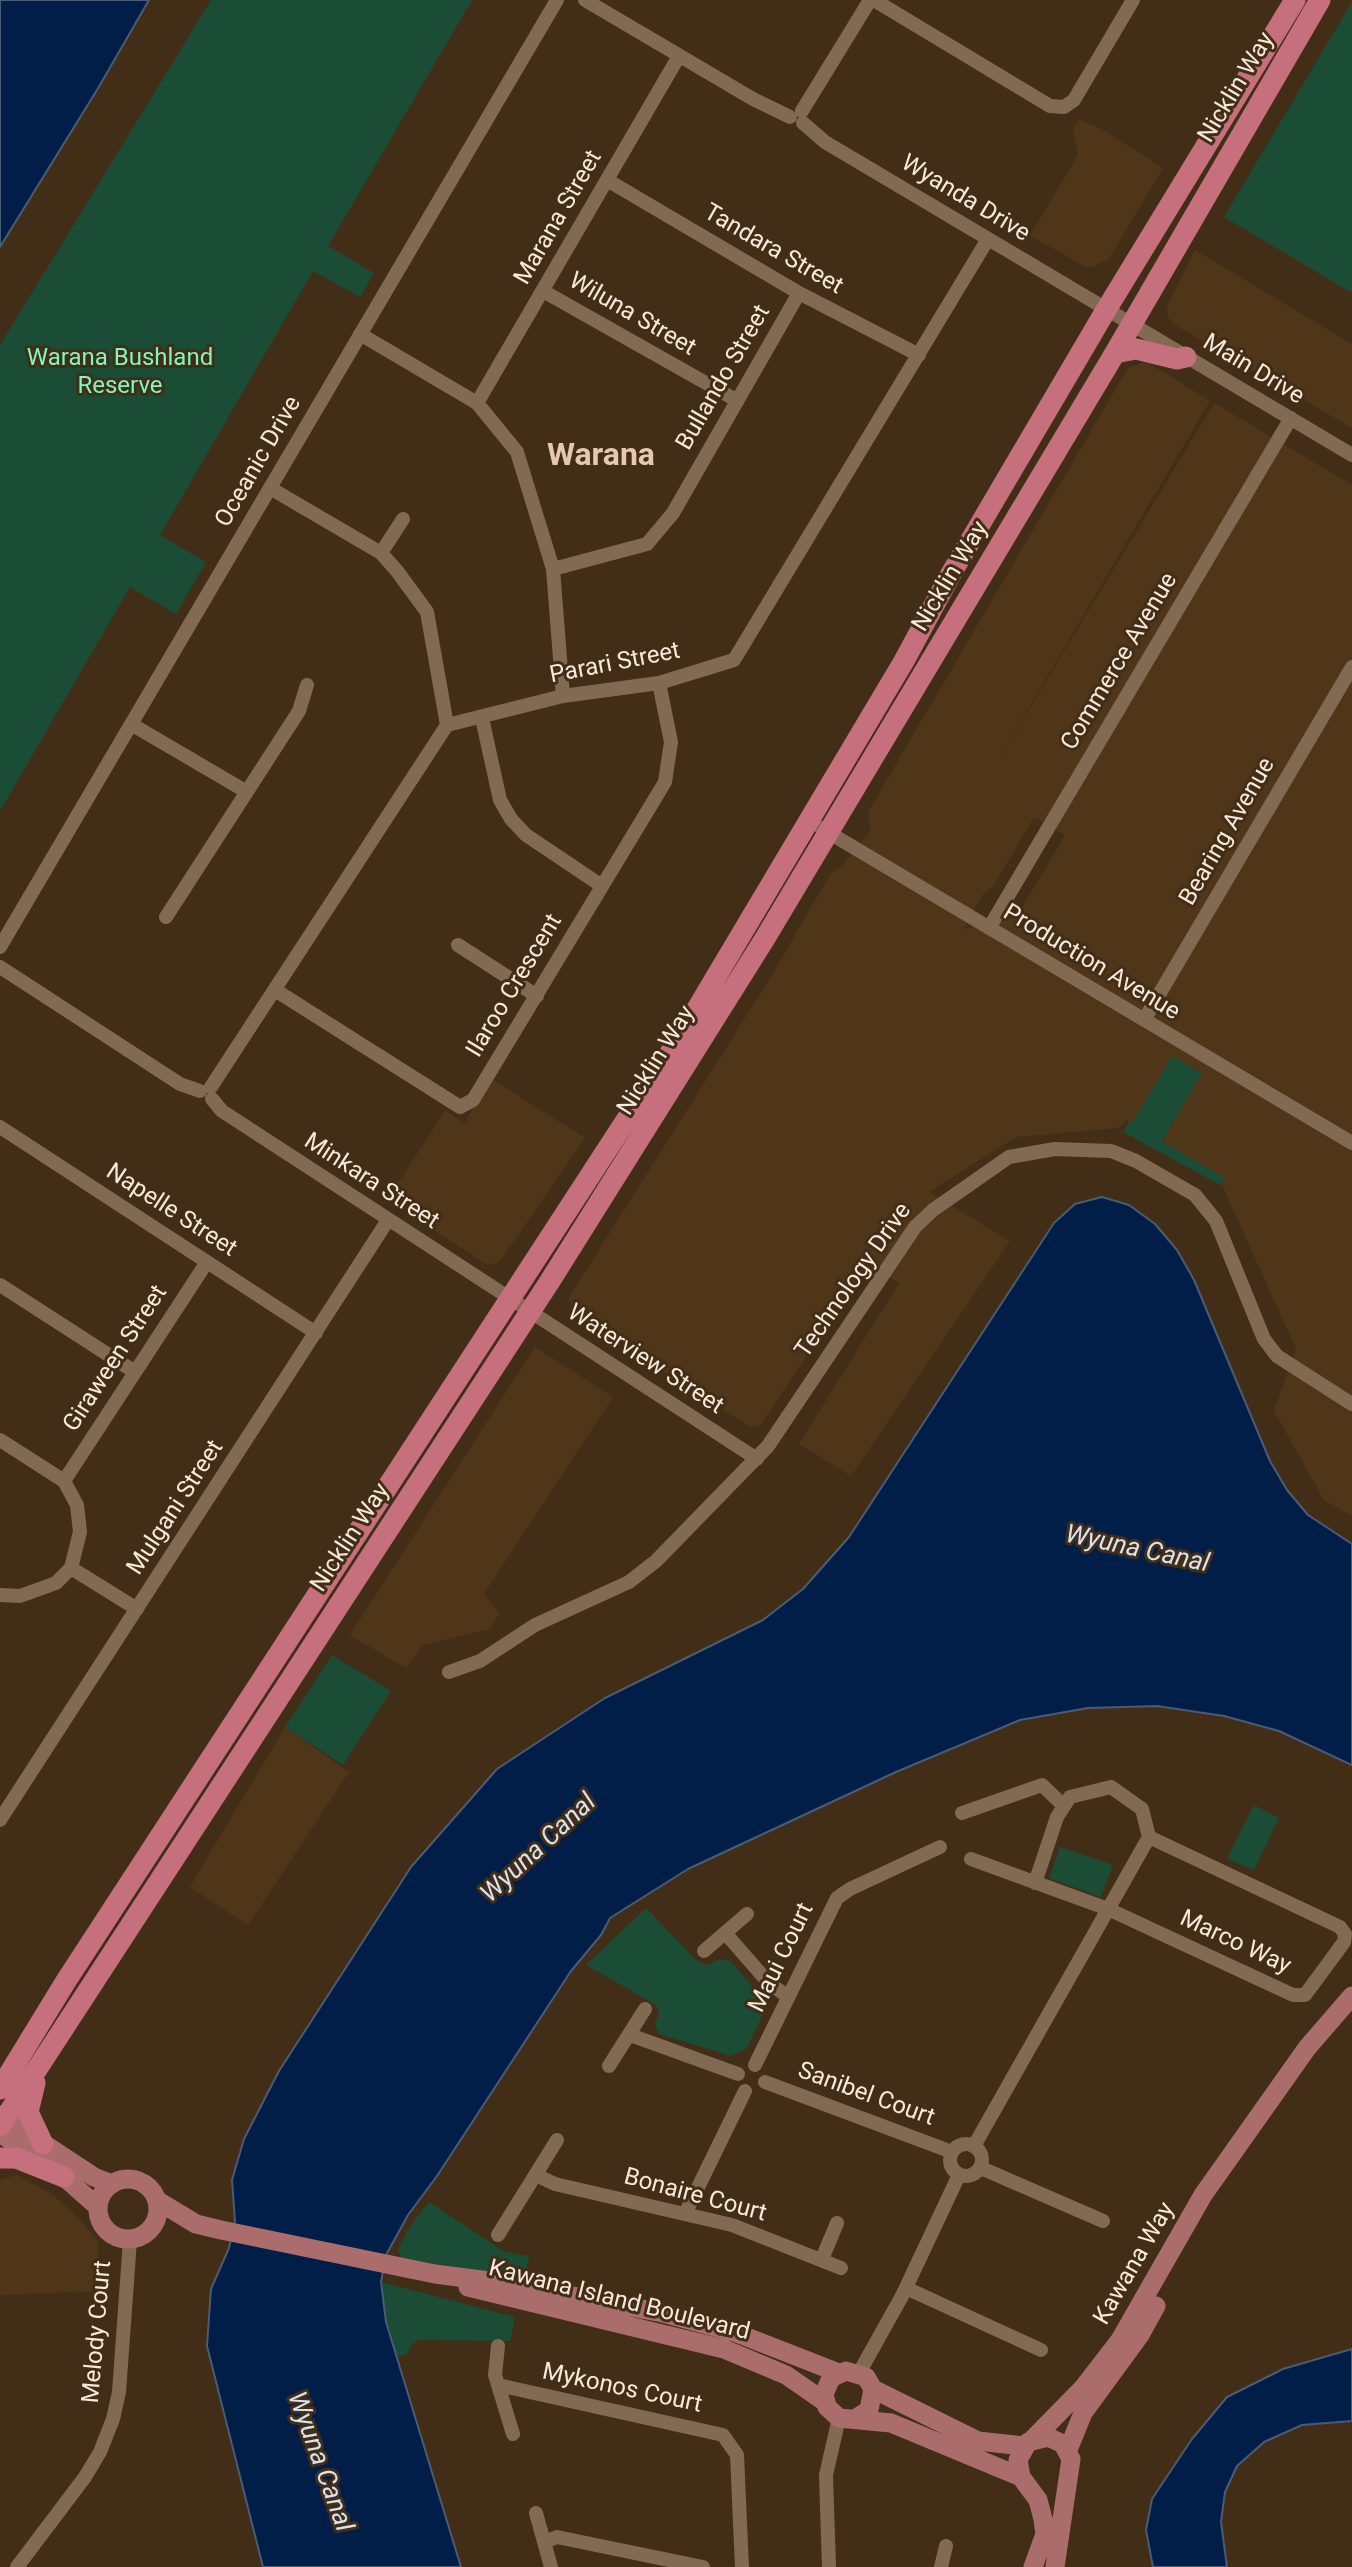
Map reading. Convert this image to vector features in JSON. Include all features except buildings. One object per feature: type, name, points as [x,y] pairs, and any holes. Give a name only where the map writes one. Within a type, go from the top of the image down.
[{"type":"highway","name":"Nicklin Way","points":[[1,2123],[66,1981],[679,1039],[904,661],[952,572],[1106,310],[1295,0]]},
{"type":"highway","name":"Nicklin Way","points":[[0,2089],[29,2062],[530,1312],[829,834],[1132,325],[1320,0]]},
{"type":"highway","points":[[1115,353],[1136,349],[1177,359],[1186,356]]},
{"type":"highway","points":[[0,2069],[29,2062],[28,2112],[43,2144]]},
{"type":"highway","points":[[0,2158],[16,2158],[64,2177]]},
{"type":"main road","name":"Kawana Way","points":[[1028,2443],[1083,2388],[1120,2340],[1203,2195],[1307,2048],[1352,1996]]},
{"type":"main road","name":"Kawana Way","points":[[1068,2450],[1083,2413],[1140,2334],[1268,2103]]},
{"type":"main road","points":[[1,2123],[43,2144],[94,2177],[112,2184]]},
{"type":"main road","points":[[1,2123],[98,2207],[105,2229],[114,2236],[130,2240],[149,2232],[156,2222],[158,2201],[153,2191],[140,2181],[130,2179],[112,2184],[102,2194],[98,2207]]},
{"type":"main road","name":"Kawana Island Boulevard","points":[[158,2201],[196,2224],[221,2230],[435,2274],[505,2283],[663,2313],[734,2332],[839,2373]]},
{"type":"main road","name":"Kawana Island Boulevard","points":[[149,2232],[196,2224]]},
{"type":"main road","name":"Kawana Island Boulevard","points":[[435,2274],[502,2298],[724,2349],[786,2375],[825,2402]]},
{"type":"main road","points":[[839,2373],[859,2373],[873,2389],[978,2441],[1028,2443],[1048,2437],[1063,2444],[1068,2450],[1072,2468],[1066,2480],[1050,2490],[891,2423],[847,2419],[825,2402],[826,2386],[839,2373]]},
{"type":"main road","points":[[847,2419],[869,2410],[873,2389]]},
{"type":"main road","points":[[1028,2443],[1018,2460],[1025,2481],[1038,2500],[1045,2534],[1033,2567]]},
{"type":"main road","points":[[1055,2567],[1068,2499],[1066,2480]]},
{"type":"street","name":"Oceanic Drive","points":[[0,947],[557,0]]},
{"type":"street","name":"Wyanda Drive","points":[[585,0],[772,110],[798,117],[825,142],[1132,325]]},
{"type":"street","points":[[798,117],[872,0],[1050,106],[1064,107],[1074,100],[1133,0]]},
{"type":"street","name":"Marana Street","points":[[477,403],[679,56]]},
{"type":"street","name":"Tandara Street","points":[[607,180],[799,293],[919,355]]},
{"type":"street","name":"Parari Street","points":[[447,725],[563,695],[659,683],[734,660],[988,239]]},
{"type":"street","name":"Wiluna Street","points":[[543,291],[736,400]]},
{"type":"street","name":"Bullando Street","points":[[553,569],[647,544],[673,513],[799,293]]},
{"type":"street","name":"Main Drive","points":[[1132,325],[1352,455]]},
{"type":"street","points":[[360,334],[477,403],[517,452],[553,569],[563,695]]},
{"type":"street","name":"Commerce Avenue","points":[[989,929],[1291,418]]},
{"type":"street","points":[[208,1092],[447,725],[427,612],[381,553],[270,488]]},
{"type":"street","points":[[381,553],[402,519]]},
{"type":"street","name":"Bearing Avenue","points":[[1144,1020],[1352,667]]},
{"type":"street","name":"Ilaroo Crescent","points":[[275,990],[460,1107],[473,1100],[665,782],[671,742],[659,683]]},
{"type":"street","points":[[166,917],[299,711],[307,685]]},
{"type":"street","points":[[482,718],[500,800],[511,819],[526,835],[602,886]]},
{"type":"street","points":[[131,724],[247,792]]},
{"type":"street","name":"Production Avenue","points":[[808,820],[1348,1141]]},
{"type":"street","points":[[458,945],[537,996]]},
{"type":"street","name":"Minkara Street","points":[[0,967],[180,1084],[208,1092],[222,1111],[509,1299]]},
{"type":"street","points":[[1348,1141],[1352,1124]]},
{"type":"street","name":"Napelle Street","points":[[0,1127],[316,1333]]},
{"type":"street","name":"Technology Drive","points":[[449,1672],[480,1661],[528,1629],[629,1582],[656,1561],[757,1459],[776,1435],[915,1227],[933,1210],[1009,1157],[1055,1149],[1111,1151],[1136,1161],[1195,1195],[1216,1221],[1264,1339],[1277,1356],[1352,1404]]},
{"type":"street","name":"Mulgani Street","points":[[0,1820],[388,1220]]},
{"type":"street","name":"Giraween Street","points":[[64,1480],[206,1262]]},
{"type":"street","points":[[0,1285],[135,1372]]},
{"type":"street","name":"Waterview Street","points":[[509,1299],[757,1459]]},
{"type":"street","points":[[0,1440],[64,1480],[77,1505],[80,1532],[71,1568],[56,1583],[20,1596],[0,1595]]},
{"type":"street","points":[[71,1568],[137,1609]]},
{"type":"street","points":[[962,1813],[1042,1785],[1064,1806]]},
{"type":"street","points":[[974,2146],[1149,1837],[1142,1809],[1111,1787],[1070,1797],[1057,1817],[1035,1882]]},
{"type":"street","name":"Marco Way","points":[[1108,1909],[1293,1995],[1306,1995],[1344,1942],[1345,1934],[1340,1927],[1149,1837]]},
{"type":"street","name":"Maui Court","points":[[755,2066],[837,1898],[850,1889],[940,1847]]},
{"type":"street","points":[[971,1859],[1108,1909]]},
{"type":"street","points":[[704,1951],[747,1914]]},
{"type":"street","points":[[726,1934],[768,1982],[788,1997]]},
{"type":"street","points":[[609,2066],[645,2009]]},
{"type":"street","points":[[630,2035],[738,2074]]},
{"type":"street","points":[[747,2065],[755,2066],[764,2074],[765,2082],[757,2091],[745,2091],[739,2086],[738,2074],[747,2065]]},
{"type":"street","name":"Sanibel Court","points":[[765,2082],[952,2151]]},
{"type":"street","points":[[686,2212],[745,2091]]},
{"type":"street","points":[[498,2235],[556,2140]]},
{"type":"street","points":[[964,2144],[974,2146],[982,2158],[981,2168],[969,2177],[959,2175],[951,2168],[952,2151],[964,2144]]},
{"type":"street","points":[[981,2168],[1102,2221]]},
{"type":"street","name":"Bonaire Court","points":[[536,2175],[555,2184],[686,2212],[732,2225],[841,2268]]},
{"type":"street","points":[[859,2373],[906,2288],[959,2175]]},
{"type":"street","points":[[822,2259],[837,2223]]},
{"type":"street","name":"Melody Court","points":[[17,2567],[85,2477],[100,2452],[113,2419],[119,2392],[130,2240]]},
{"type":"street","points":[[906,2288],[1041,2350]]},
{"type":"street","points":[[498,2346],[495,2366],[498,2385],[513,2434]]},
{"type":"street","name":"Mykonos Court","points":[[498,2385],[723,2435],[733,2445],[737,2455],[743,2532],[742,2567]]},
{"type":"street","points":[[829,2567],[826,2475],[847,2419]]},
{"type":"street","points":[[536,2513],[551,2567]]},
{"type":"street","points":[[544,2542],[556,2537],[703,2567]]},
{"type":"street","points":[[940,2567],[946,2546]]},
{"type":"shaded area","points":[[1079,120],[1100,128],[1163,168],[1109,259],[1092,267],[1085,267],[1030,235],[1078,155],[1073,128]]},
{"type":"shaded area","points":[[1195,250],[1352,344],[1352,428],[1175,325],[1168,317],[1167,307]]},
{"type":"shaded area","points":[[1143,363],[1150,364],[1210,401],[988,777],[1214,403],[1352,485],[1352,1516],[1324,1500],[1274,1411],[1296,1349],[1222,1185],[1224,1178],[1162,1141],[1202,1073],[1172,1056],[1132,1123],[1127,1120],[1118,1128],[1016,1137],[929,1192],[1010,1241],[851,1476],[799,1444],[899,1283],[868,1264],[760,1426],[750,1427],[577,1316],[568,1299],[769,980],[831,873],[842,866],[870,831],[868,812],[1128,368]],"holes":[[[1034,817],[1065,835],[1016,918],[963,929],[982,895],[993,887]]]},
{"type":"shaded area","points":[[490,1078],[585,1138],[503,1257],[497,1263],[488,1265],[387,1200],[445,1111],[465,1123]]},
{"type":"shaded area","points":[[535,1347],[613,1397],[484,1594],[499,1613],[490,1629],[423,1645],[406,1668],[350,1635]]},
{"type":"shaded area","points":[[285,1727],[349,1772],[248,1925],[190,1887]]},
{"type":"shaded area","points":[[17,2175],[53,2195],[80,2219],[98,2242],[100,2291],[0,2295],[0,2180]]},
{"type":"green space","name":"Warana Bushland Reserve","points":[[211,0],[472,0],[328,246],[374,273],[360,297],[313,271],[160,535],[206,562],[176,614],[130,587],[0,811],[0,345]]},
{"type":"green space","points":[[1352,2],[1352,293],[1224,217]]},
{"type":"green space","points":[[1172,1056],[1202,1073],[1162,1141],[1225,1178],[1220,1185],[1123,1132],[1129,1121],[1132,1123]]},
{"type":"green space","points":[[332,1655],[391,1691],[343,1765],[285,1727]]},
{"type":"green space","points":[[1254,1805],[1279,1818],[1254,1870],[1227,1859]]},
{"type":"green space","points":[[1060,1847],[1113,1865],[1101,1897],[1049,1878]]},
{"type":"green space","points":[[646,1908],[696,1960],[707,1965],[719,1959],[731,1961],[765,2002],[765,2010],[747,2048],[731,2056],[659,2034],[655,2025],[659,2012],[656,2005],[586,1965]]},
{"type":"green space","points":[[429,2202],[505,2252],[529,2256],[525,2278],[401,2258],[398,2249],[410,2226]]},
{"type":"green space","points":[[381,2282],[515,2317],[510,2341],[420,2340],[412,2344],[407,2354],[397,2357],[386,2322]]},
{"type":"water","points":[[0,0],[149,0],[0,247]]},
{"type":"water","name":"Wyuna Canal","points":[[1102,1197],[1129,1205],[1155,1224],[1177,1250],[1194,1280],[1270,1461],[1287,1490],[1308,1515],[1352,1544],[1352,1765],[1279,1731],[1224,1716],[1157,1706],[1088,1708],[1020,1720],[896,1772],[688,1869],[610,1918],[601,1935],[571,1971],[437,2176],[408,2215],[386,2255],[381,2282],[386,2322],[461,2567],[263,2567],[207,2346],[211,2289],[229,2248],[235,2221],[232,2180],[244,2139],[279,2071],[411,1867],[497,1769],[605,1698],[763,1620],[803,1589],[849,1537],[1054,1223],[1075,1204]]},
{"type":"water","points":[[1352,2349],[1352,2421],[1302,2425],[1264,2442],[1237,2466],[1225,2492],[1221,2522],[1227,2567],[1153,2567],[1146,2530],[1152,2499],[1192,2439],[1227,2397],[1283,2369]]},
{"type":"district","name":"Warana","points":[[601,457]]}]
